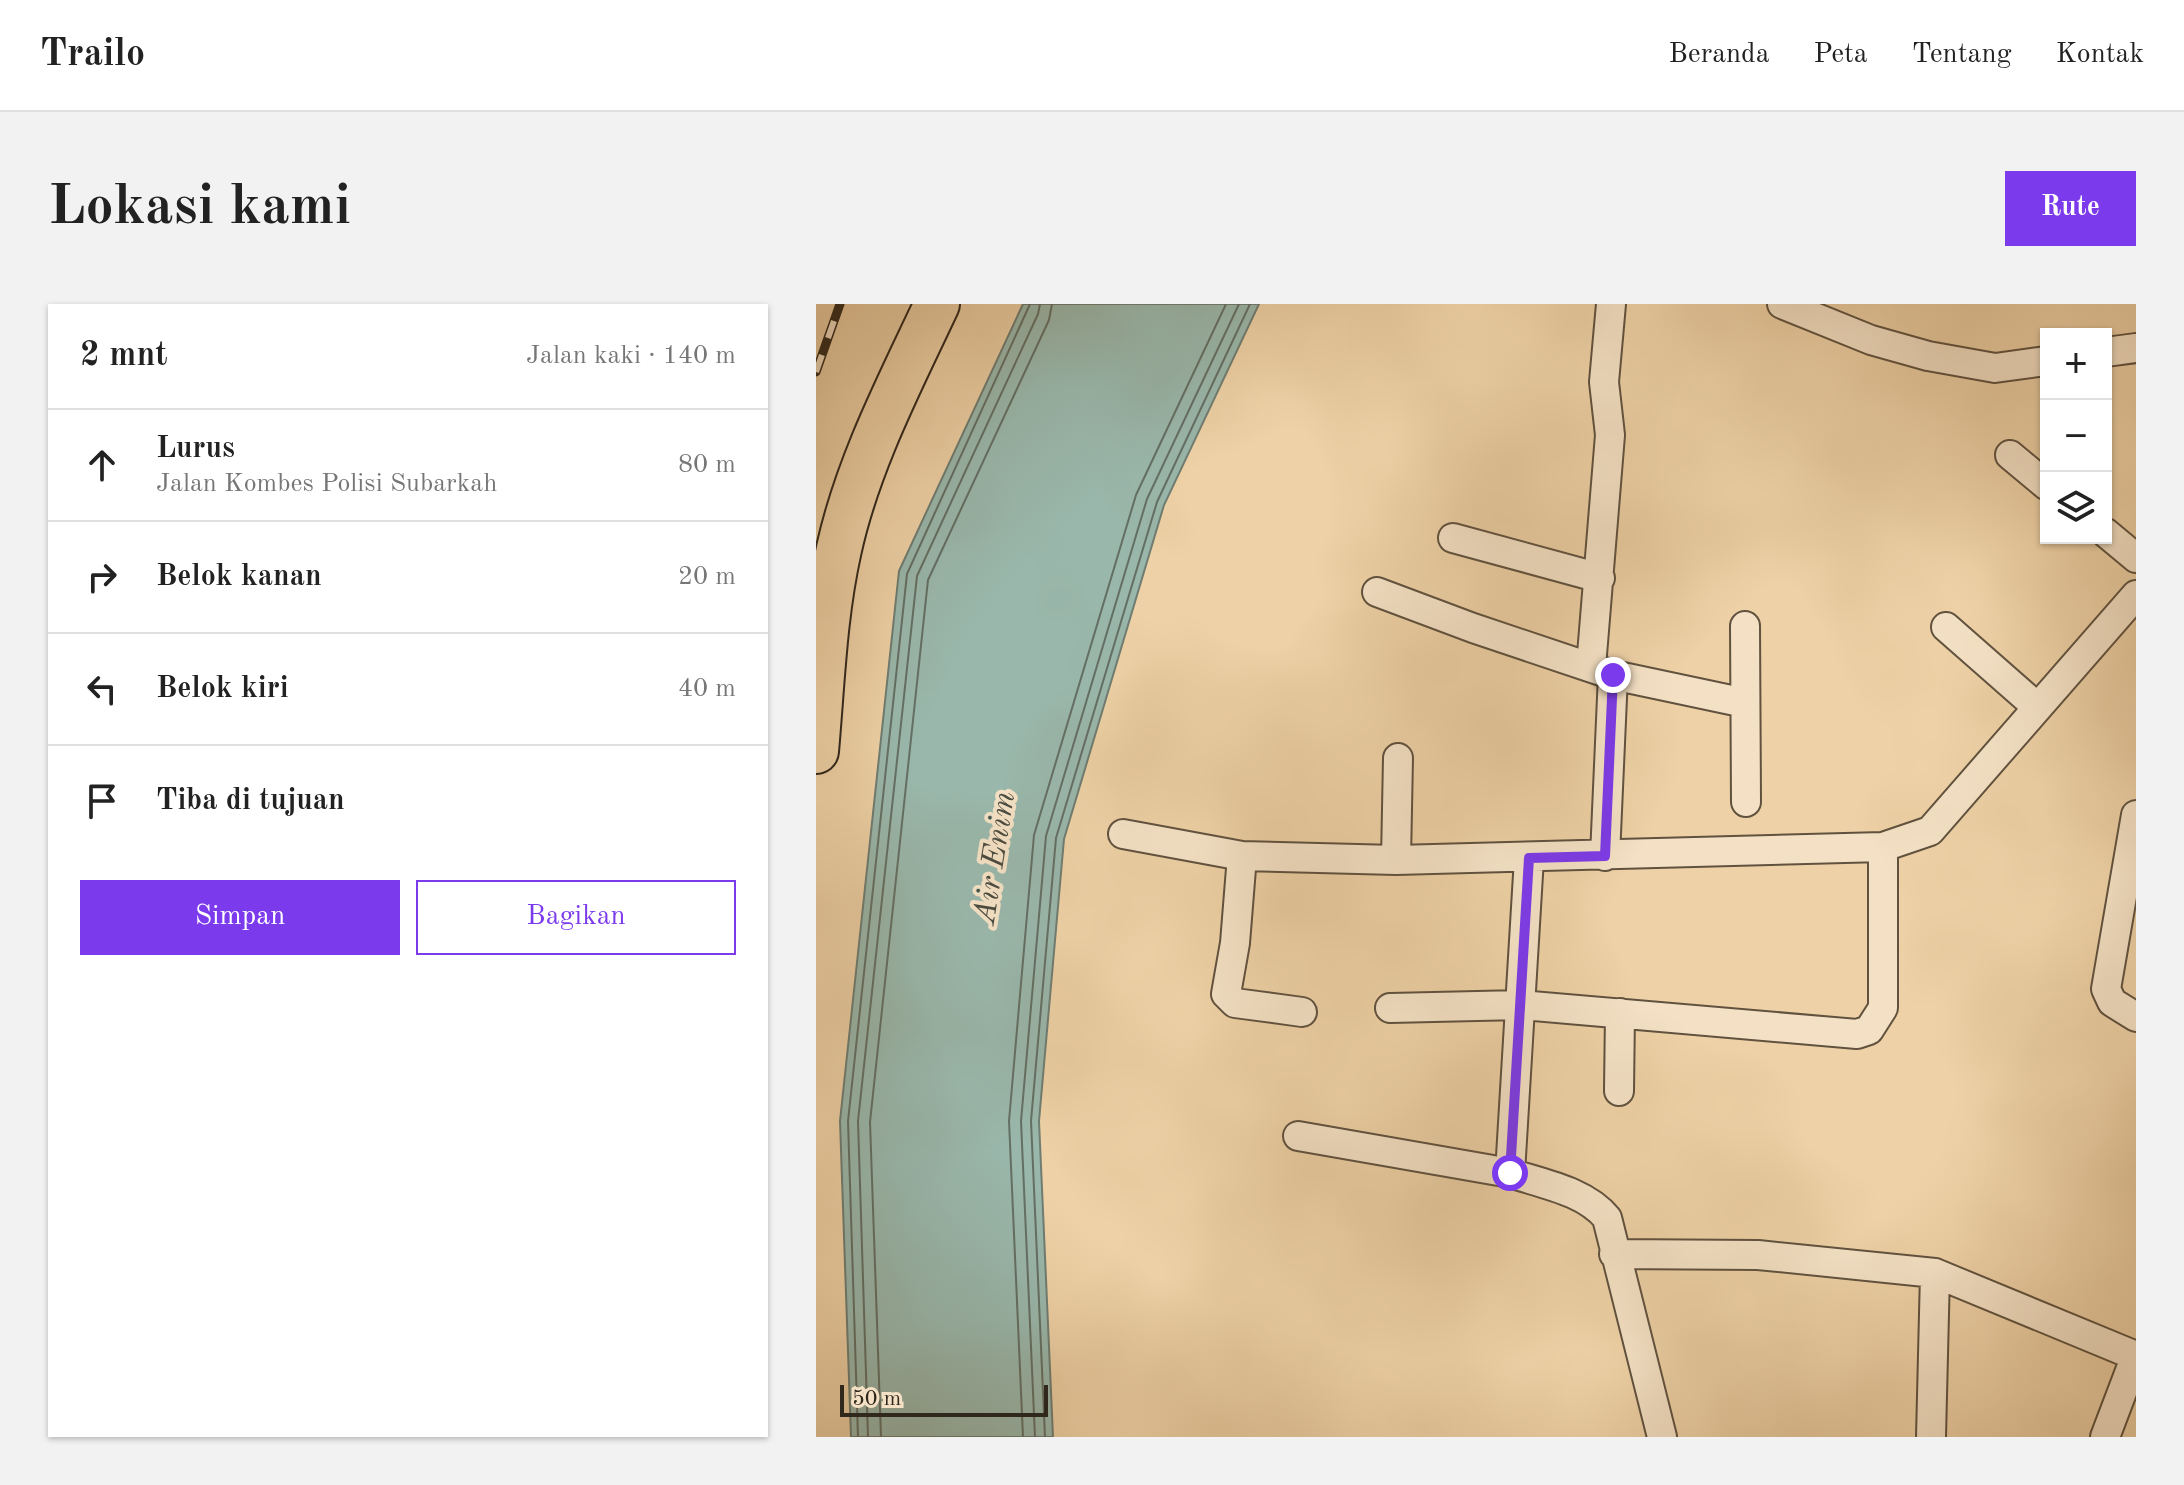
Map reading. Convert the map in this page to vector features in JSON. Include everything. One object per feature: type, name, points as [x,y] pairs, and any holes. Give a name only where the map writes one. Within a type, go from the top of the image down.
[{"type":"highway","points":[[816,751],[830,591],[839,546],[859,481],[937,304]]},
{"type":"street","points":[[1605,856],[1600,578],[1610,435],[1604,382],[1611,304]]},
{"type":"street","points":[[1782,304],[1871,340],[1928,356],[1995,368],[2040,362]]},
{"type":"street","points":[[2112,351],[2136,348]]},
{"type":"street","points":[[2010,455],[2040,480]]},
{"type":"street","points":[[1453,538],[1600,578]]},
{"type":"street","points":[[2112,538],[2136,558]]},
{"type":"street","points":[[1377,592],[1602,671],[1745,703]]},
{"type":"street","points":[[1123,834],[1242,856],[1396,860],[1883,847],[1930,831],[2136,595]]},
{"type":"street","points":[[1745,626],[1746,802]]},
{"type":"street","points":[[1946,627],[2037,707]]},
{"type":"street","points":[[1396,860],[1398,758]]},
{"type":"street","points":[[2136,815],[2106,989],[2112,1002],[2136,1017]]},
{"type":"street","points":[[1390,1008],[1521,1005],[1857,1034],[1869,1030],[1883,1008],[1883,847]]},
{"type":"street","points":[[1242,856],[1235,943],[1226,994],[1235,1003],[1302,1012]]},
{"type":"street","points":[[1510,1173],[1529,858]]},
{"type":"street","points":[[1619,1091],[1620,1013]]},
{"type":"street","points":[[1298,1136],[1510,1173],[1596,1205],[1607,1218],[1662,1437]]},
{"type":"street","points":[[1614,1254],[1758,1255],[1935,1273],[2135,1357],[2105,1437]]},
{"type":"street","points":[[1931,1437],[1935,1273]]},
{"type":"water","name":"Air Enim","points":[[1023,304],[1259,304],[1164,505],[1064,839],[1039,1121],[1053,1437],[851,1437],[840,1121],[899,571]]},
{"type":"railway","points":[[816,372],[840,304]]},
{"type":"route","points":[[1510,1173],[1529,858],[1605,856],[1613,675]]}]
